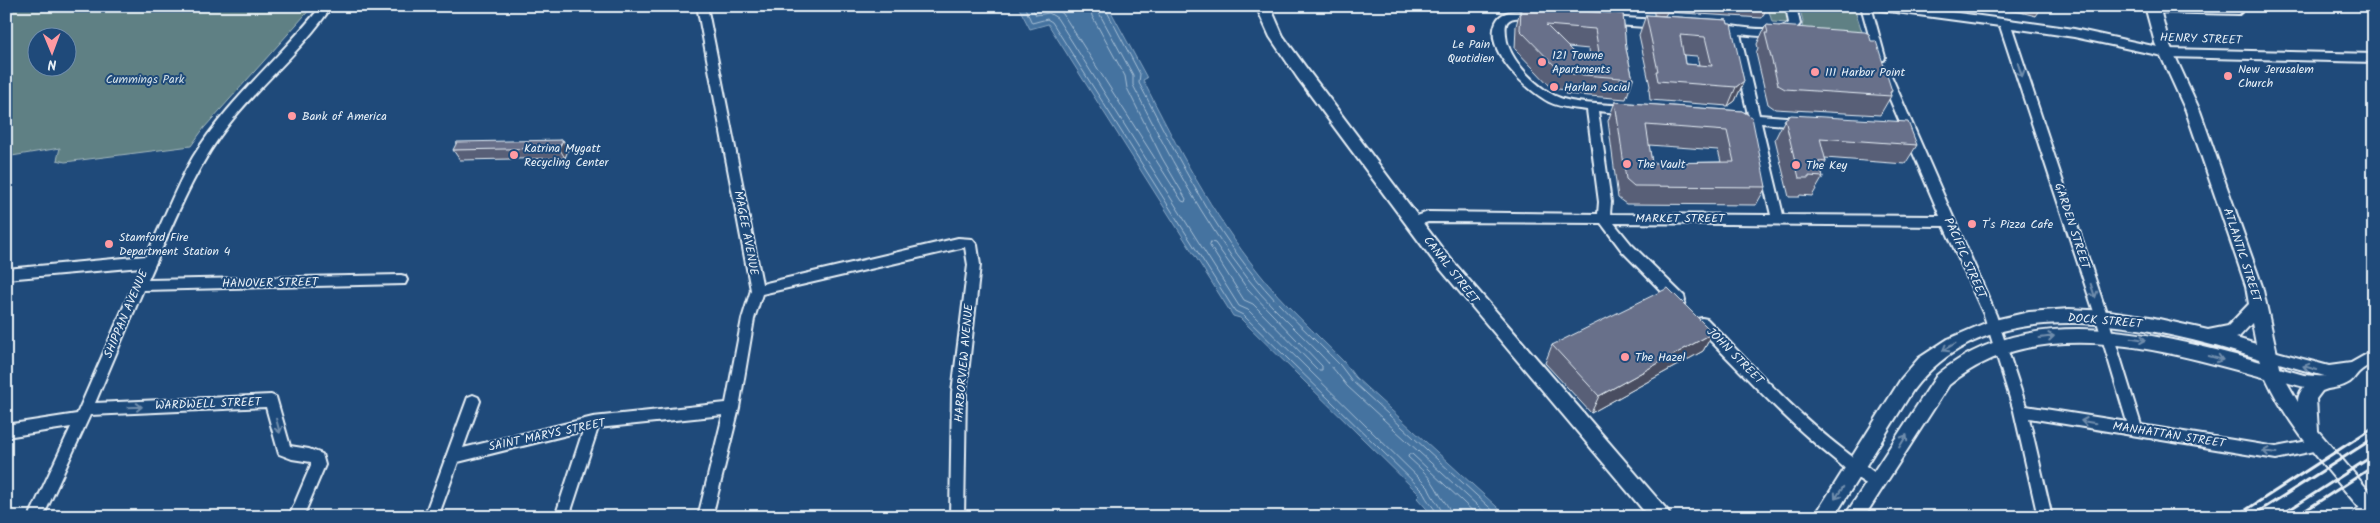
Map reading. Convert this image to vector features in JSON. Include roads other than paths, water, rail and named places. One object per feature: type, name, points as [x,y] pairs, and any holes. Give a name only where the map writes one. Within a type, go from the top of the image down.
[{"type":"main road","points":[[2363,517],[2374,511]]},
{"type":"street","name":"SHIPPAN AVENUE","points":[[36,517],[84,414],[139,285],[190,173],[208,143],[247,95],[301,39],[327,6]]},
{"type":"street","name":"MAGEE AVENUE","points":[[702,6],[758,290],[748,319],[732,408],[705,517]]},
{"type":"street","name":"CANAL STREET","points":[[1263,6],[1278,37],[1302,74],[1413,222],[1476,302],[1661,517]]},
{"type":"street","points":[[1702,27],[1775,32],[1788,31],[1795,24],[1791,6]]},
{"type":"street","name":"PACIFIC STREET","points":[[1866,6],[1903,128],[1948,220],[1978,286],[1993,326],[2020,411],[2045,517]]},
{"type":"street","name":"HENRY STREET","points":[[1881,6],[2081,34],[2168,53],[2374,58]]},
{"type":"street","points":[[2153,7],[2231,11],[2240,10],[2242,6]]},
{"type":"street","name":"ATLANTIC STREET","points":[[2153,7],[2168,53],[2207,147],[2254,286],[2266,354],[2272,372],[2286,400],[2314,439],[2374,511]]},
{"type":"street","points":[[1544,16],[1514,14],[1502,20],[1500,25],[1501,45],[1508,58],[1535,88],[1547,97],[1562,103],[1640,111]]},
{"type":"street","points":[[1593,20],[1672,25]]},
{"type":"street","name":"GARDEN STREET","points":[[2005,24],[2102,318],[2136,430]]},
{"type":"street","points":[[1734,29],[1778,218]]},
{"type":"street","points":[[1592,107],[1605,202],[1605,217]]},
{"type":"street","points":[[1726,116],[1812,122]]},
{"type":"street","name":"MARKET STREET","points":[[1413,222],[1428,217],[1948,220]]},
{"type":"street","name":"JOHN STREET","points":[[1605,217],[1616,236],[1822,442],[1855,469],[1876,482]]},
{"type":"street","name":"HARBORVIEW AVENUE","points":[[758,290],[968,242],[971,245],[974,265],[959,392],[957,517]]},
{"type":"street","points":[[6,274],[150,261]]},
{"type":"street","name":"HANOVER STREET","points":[[139,285],[401,280]]},
{"type":"street","points":[[2204,336],[2220,336],[2233,332],[2258,304]]},
{"type":"street","name":"DOCK STREET","points":[[1822,517],[1855,469],[1896,401],[1919,370],[1942,350],[1993,326],[2054,317],[2102,318],[2204,336],[2266,354]]},
{"type":"street","name":"DOCK STREET","points":[[1853,517],[1932,393],[1943,380],[1970,361],[2000,348],[2027,340],[2050,337],[2107,335],[2153,341],[2272,372]]},
{"type":"street","points":[[2266,354],[2321,371],[2336,372],[2354,368],[2374,355]]},
{"type":"street","points":[[2314,439],[2307,397],[2316,386],[2345,379],[2354,368]]},
{"type":"street","points":[[2272,372],[2327,382]]},
{"type":"street","name":"WARDWELL STREET","points":[[6,431],[84,414],[271,401],[284,450],[293,455],[310,454],[317,458],[318,465],[296,517]]},
{"type":"street","points":[[431,517],[473,401]]},
{"type":"street","name":"SAINT MARYS STREET","points":[[452,456],[593,423],[732,408]]},
{"type":"street","name":"MANHATTAN STREET","points":[[2020,411],[2276,453],[2314,439]]},
{"type":"street","points":[[562,517],[593,423]]},
{"type":"water","points":[[1018,6],[1108,6],[1147,78],[1143,80],[1196,180],[1242,251],[1259,273],[1289,307],[1344,362],[1355,377],[1508,517],[1434,517],[1417,498],[1420,495],[1240,318],[1233,316],[1048,24],[1030,29]]},
{"type":"railway","points":[[2235,517],[2374,427]]},
{"type":"railway","points":[[2250,517],[2374,438]]},
{"type":"railway","points":[[2278,517],[2374,455]]},
{"type":"railway","points":[[2295,517],[2374,466]]},
{"type":"place","name":"Le Pain Quotidien","points":[[1471,29]]},
{"type":"place","name":"121 Towne Apartments","points":[[1542,62]]},
{"type":"place","name":"111 Harbor Point","points":[[1815,72]]},
{"type":"place","name":"New Jerusalem Church","points":[[2228,76]]},
{"type":"place","name":"Harlan Social","points":[[1554,87]]},
{"type":"place","name":"Bank of America","points":[[292,116]]},
{"type":"place","name":"Katrina Mygatt Recycling Center","points":[[514,155]]},
{"type":"place","name":"The Vault","points":[[1627,164]]},
{"type":"place","name":"The Key","points":[[1796,165]]},
{"type":"place","name":"T's Pizza Cafe","points":[[1972,224]]},
{"type":"place","name":"Stamford Fire Department Station 4","points":[[109,244]]},
{"type":"place","name":"The Hazel","points":[[1625,357]]},
{"type":"park label","name":"Cummings Park","points":[[145,79]]}]
